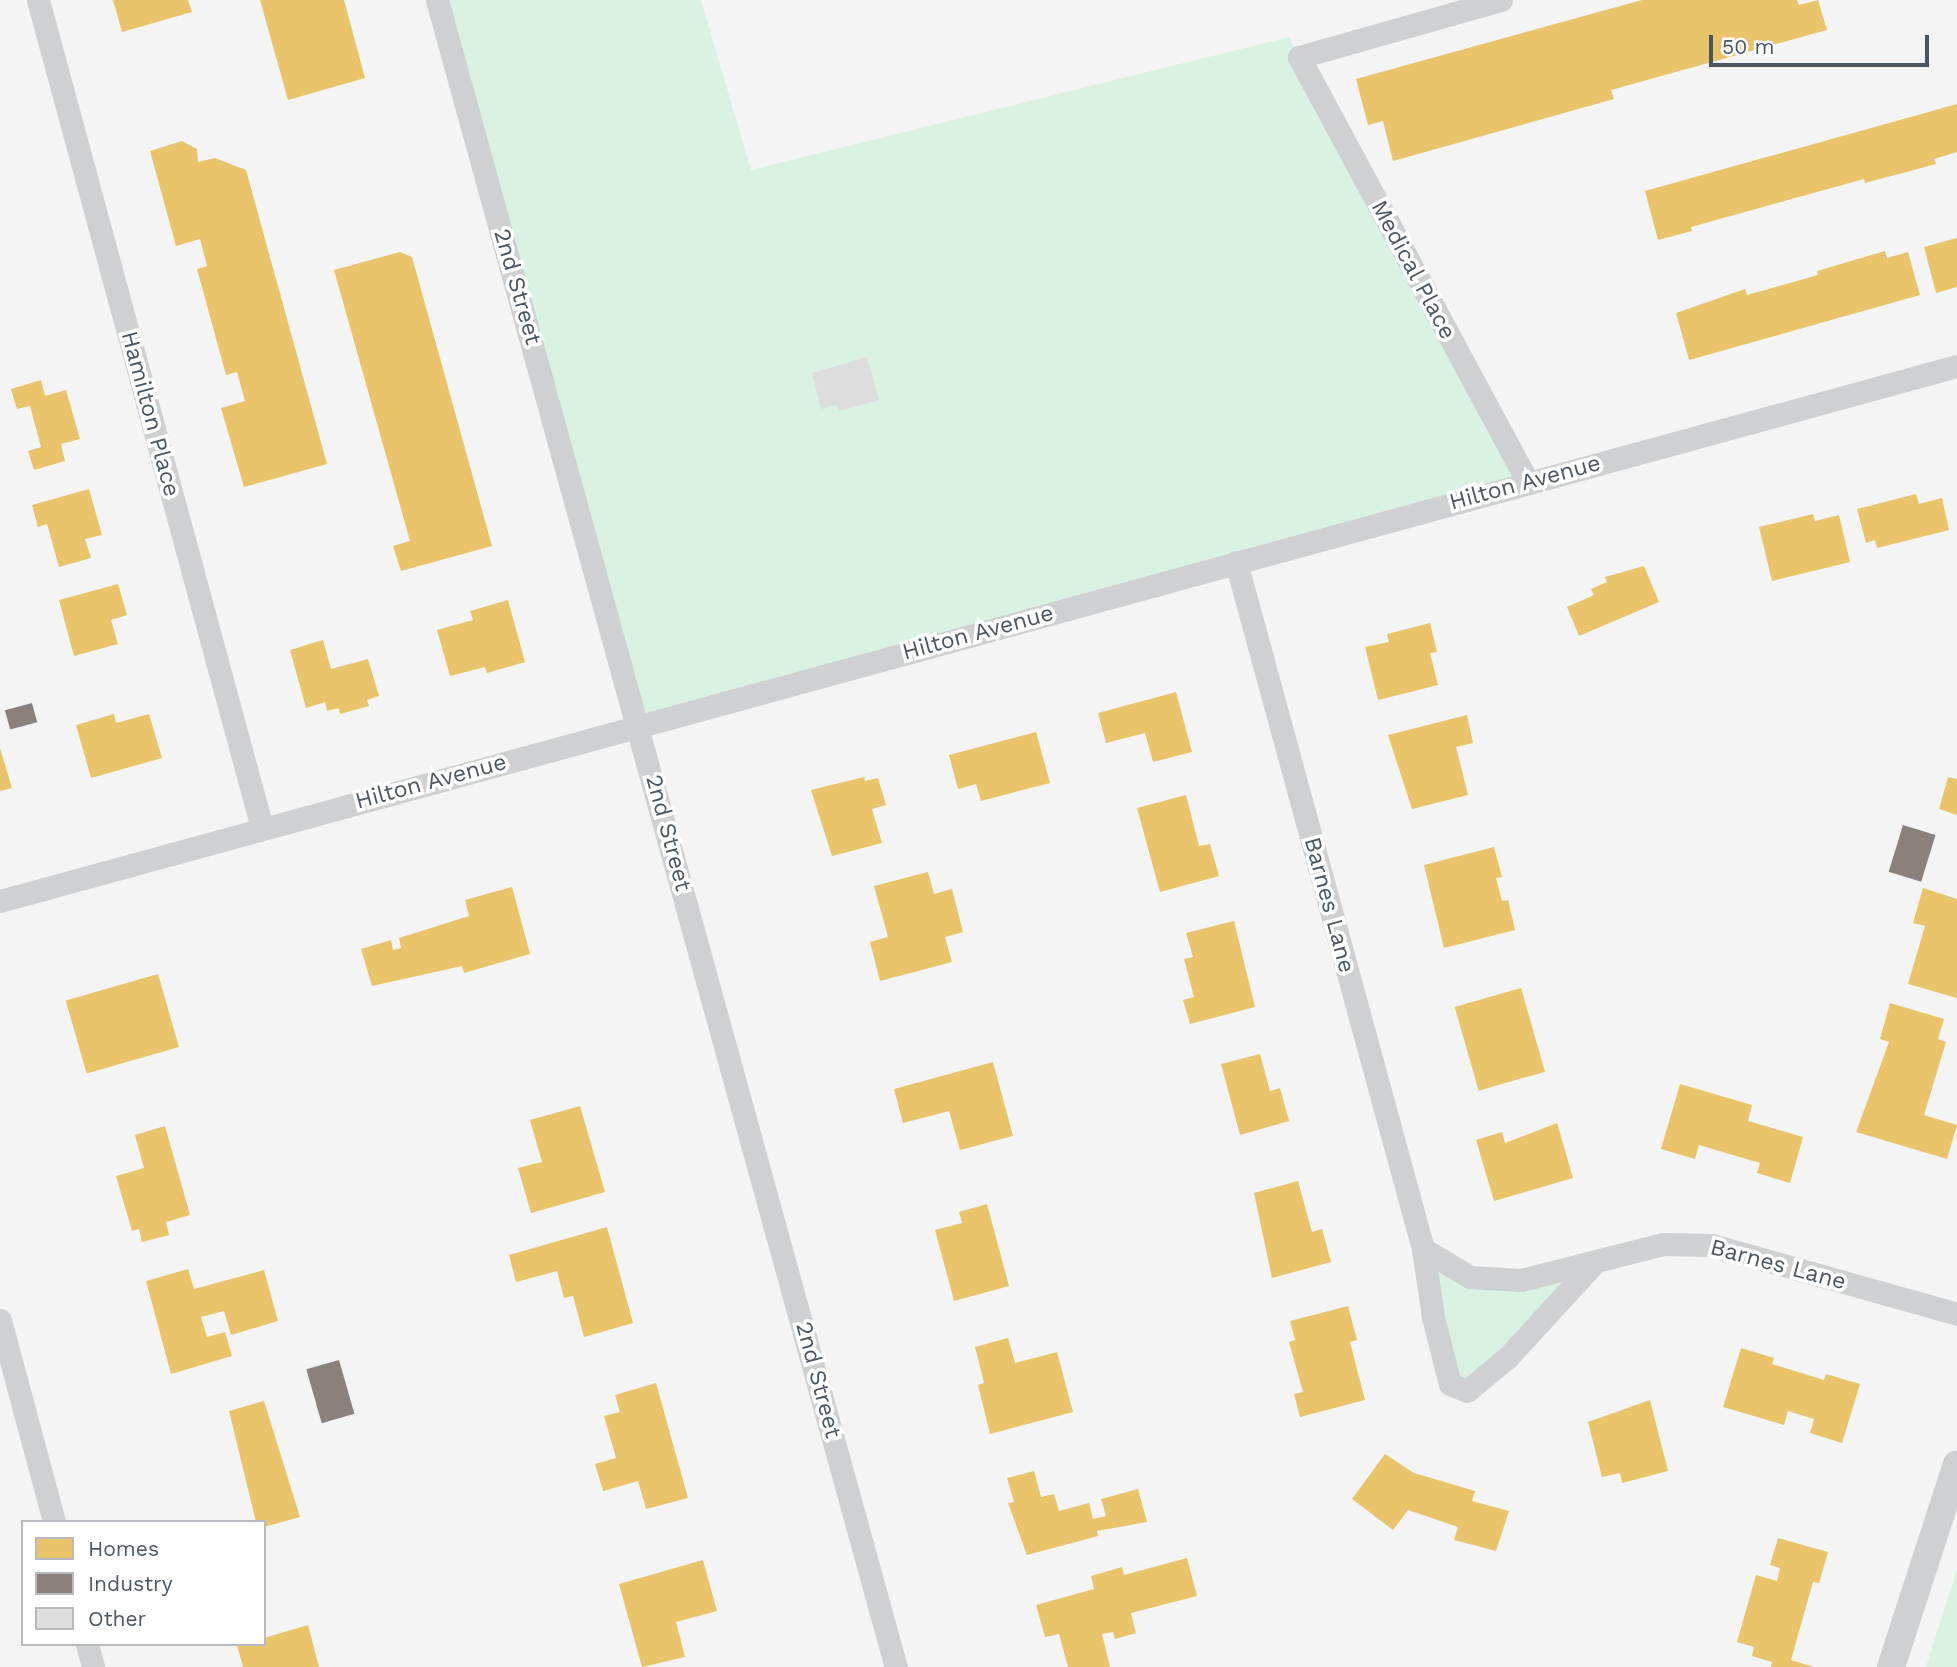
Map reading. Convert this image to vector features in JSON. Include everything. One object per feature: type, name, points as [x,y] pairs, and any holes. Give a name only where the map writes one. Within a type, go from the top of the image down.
[{"type":"street","name":"Hamilton Place","points":[[38,0],[262,828]]},
{"type":"street","name":"2nd Street","points":[[437,0],[896,1667]]},
{"type":"street","name":"Medical Place","points":[[1501,0],[1299,57],[1528,482]]},
{"type":"street","name":"Hilton Avenue","points":[[0,901],[1957,366]]},
{"type":"street","name":"Barnes Lane","points":[[1236,562],[1423,1249],[1433,1317],[1450,1384],[1467,1391],[1508,1357],[1596,1261]]},
{"type":"street","name":"Barnes Lane","points":[[1423,1249],[1470,1277],[1521,1280],[1663,1244],[1712,1245],[1957,1314]]},
{"type":"street","points":[[0,1320],[53,1520]]},
{"type":"street","points":[[1891,1667],[1957,1464]]},
{"type":"street","points":[[88,1646],[93,1667]]},
{"type":"green space","points":[[440,0],[701,0],[751,170],[1289,37],[1528,482],[636,719]]},
{"type":"green space","points":[[1423,1249],[1470,1277],[1596,1261],[1484,1381],[1450,1384]]},
{"type":"green space","points":[[1957,1569],[1957,1667],[1926,1667]]},
{"type":"building: Homes","points":[[113,0],[188,0],[192,12],[122,32]]},
{"type":"building: Homes","points":[[260,0],[344,0],[365,78],[288,100]]},
{"type":"building: Homes","points":[[1642,0],[1797,0],[1799,5],[1818,0],[1827,30],[1611,90],[1614,99],[1393,161],[1383,121],[1368,125],[1356,79]]},
{"type":"building: Homes","points":[[1957,104],[1957,152],[1934,159],[1936,164],[1865,183],[1864,179],[1691,227],[1692,231],[1658,240],[1645,191]]},
{"type":"building: Homes","points":[[182,141],[197,149],[198,162],[215,158],[246,170],[327,464],[244,487],[221,408],[245,401],[237,372],[226,375],[197,269],[207,266],[200,239],[176,246],[150,151]]},
{"type":"building: Homes","points":[[1957,238],[1957,287],[1936,293],[1924,247]]},
{"type":"building: Homes","points":[[1885,251],[1887,258],[1908,252],[1920,295],[1689,360],[1676,313],[1745,289],[1747,295],[1818,275],[1817,271]]},
{"type":"building: Homes","points":[[400,252],[412,257],[492,546],[401,571],[393,546],[410,541],[334,270]]},
{"type":"building: Homes","points":[[41,380],[45,396],[66,390],[80,439],[61,444],[65,461],[34,470],[28,451],[41,447],[30,406],[17,409],[11,389]]},
{"type":"building: Homes","points":[[89,489],[102,535],[85,539],[91,558],[59,567],[47,524],[38,527],[32,505]]},
{"type":"building: Homes","points":[[1916,494],[1919,504],[1942,498],[1949,530],[1877,548],[1875,540],[1866,543],[1857,509]]},
{"type":"building: Homes","points":[[1813,514],[1815,521],[1839,515],[1850,562],[1772,581],[1759,527]]},
{"type":"building: Homes","points":[[1644,566],[1659,602],[1579,636],[1567,607],[1594,595],[1591,589],[1607,582],[1605,577]]},
{"type":"building: Homes","points":[[118,584],[127,615],[111,620],[118,644],[74,656],[59,600]]},
{"type":"building: Homes","points":[[508,600],[525,662],[487,673],[485,667],[450,676],[437,630],[473,620],[470,611]]},
{"type":"building: Homes","points":[[1430,623],[1437,652],[1430,653],[1438,685],[1378,700],[1365,647],[1389,642],[1387,634]]},
{"type":"building: Homes","points":[[323,640],[331,669],[368,659],[379,696],[367,700],[369,706],[340,714],[339,708],[327,711],[325,702],[306,708],[290,650]]},
{"type":"building: Homes","points":[[1176,692],[1192,752],[1153,762],[1145,733],[1106,743],[1098,713]]},
{"type":"building: Homes","points":[[114,714],[116,723],[149,714],[162,758],[91,778],[76,725]]},
{"type":"building: Homes","points":[[1467,715],[1473,743],[1456,747],[1468,795],[1412,809],[1388,735]]},
{"type":"building: Homes","points":[[1036,732],[1050,783],[981,801],[976,784],[958,789],[949,755]]},
{"type":"building: Homes","points":[[0,748],[12,788],[0,791]]},
{"type":"building: Homes","points":[[864,777],[865,781],[878,778],[886,805],[872,809],[882,843],[832,856],[811,790]]},
{"type":"building: Homes","points":[[1948,777],[1957,779],[1957,815],[1939,809]]},
{"type":"building: Homes","points":[[1186,795],[1199,846],[1210,844],[1219,876],[1160,892],[1137,808]]},
{"type":"building: Homes","points":[[1494,847],[1502,877],[1496,878],[1502,901],[1508,900],[1515,930],[1444,948],[1424,865]]},
{"type":"building: Homes","points":[[928,872],[934,894],[952,889],[963,932],[945,937],[952,962],[880,981],[870,942],[888,937],[874,886]]},
{"type":"building: Homes","points":[[512,887],[530,954],[464,973],[462,966],[372,986],[361,949],[391,940],[393,950],[401,948],[399,938],[469,916],[465,900]]},
{"type":"building: Homes","points":[[1923,888],[1957,899],[1957,998],[1908,984],[1925,926],[1913,923]]},
{"type":"building: Homes","points":[[1234,921],[1255,1007],[1190,1024],[1183,1000],[1194,997],[1184,959],[1193,957],[1186,933]]},
{"type":"building: Homes","points":[[158,974],[179,1047],[87,1074],[66,1000]]},
{"type":"building: Homes","points":[[1521,988],[1545,1072],[1479,1091],[1455,1007]]},
{"type":"building: Homes","points":[[1890,1003],[1944,1019],[1938,1039],[1946,1042],[1924,1115],[1957,1125],[1947,1159],[1856,1132],[1889,1042],[1880,1039]]},
{"type":"building: Homes","points":[[1260,1054],[1270,1091],[1280,1088],[1289,1121],[1240,1135],[1221,1064]]},
{"type":"building: Homes","points":[[993,1062],[1013,1136],[960,1150],[949,1111],[903,1123],[894,1089]]},
{"type":"building: Homes","points":[[1680,1084],[1752,1105],[1748,1121],[1803,1137],[1790,1183],[1757,1173],[1760,1163],[1699,1145],[1695,1159],[1661,1149]]},
{"type":"building: Homes","points":[[580,1106],[605,1192],[531,1213],[518,1168],[542,1162],[530,1120]]},
{"type":"building: Homes","points":[[1557,1123],[1573,1178],[1494,1201],[1476,1140],[1502,1132],[1505,1143]]},
{"type":"building: Homes","points":[[165,1126],[190,1215],[166,1222],[169,1235],[142,1242],[139,1229],[132,1231],[116,1176],[144,1168],[135,1135]]},
{"type":"building: Homes","points":[[1298,1181],[1312,1232],[1322,1229],[1331,1262],[1272,1278],[1254,1193]]},
{"type":"building: Homes","points":[[987,1204],[1009,1286],[954,1301],[935,1230],[962,1223],[959,1212]]},
{"type":"building: Homes","points":[[607,1227],[633,1323],[584,1337],[573,1296],[564,1298],[557,1271],[516,1282],[509,1255]]},
{"type":"building: Homes","points":[[188,1269],[194,1289],[264,1270],[278,1321],[231,1335],[224,1311],[201,1317],[207,1337],[225,1332],[232,1356],[171,1374],[146,1281]]},
{"type":"building: Homes","points":[[1348,1306],[1357,1340],[1350,1342],[1365,1400],[1300,1417],[1294,1394],[1303,1392],[1289,1342],[1295,1340],[1290,1321]]},
{"type":"building: Homes","points":[[1008,1338],[1015,1363],[1057,1352],[1073,1412],[990,1434],[978,1385],[984,1383],[975,1347]]},
{"type":"building: Homes","points":[[1741,1348],[1774,1358],[1772,1364],[1824,1380],[1826,1374],[1860,1384],[1842,1443],[1810,1433],[1814,1419],[1788,1411],[1784,1425],[1723,1407]]},
{"type":"building: Homes","points":[[656,1383],[688,1498],[646,1509],[638,1481],[603,1491],[595,1464],[616,1458],[604,1416],[620,1412],[615,1395]]},
{"type":"building: Homes","points":[[1650,1400],[1668,1471],[1622,1483],[1620,1473],[1602,1477],[1588,1422]]},
{"type":"building: Homes","points":[[264,1401],[300,1517],[266,1526],[266,1520],[256,1520],[229,1411]]},
{"type":"building: Homes","points":[[1385,1454],[1414,1473],[1475,1491],[1472,1501],[1509,1511],[1496,1551],[1454,1540],[1458,1527],[1408,1510],[1393,1530],[1352,1499]]},
{"type":"building: Homes","points":[[1034,1471],[1041,1497],[1054,1494],[1059,1511],[1089,1503],[1093,1519],[1106,1516],[1101,1499],[1138,1489],[1147,1522],[1097,1531],[1098,1536],[1027,1555],[1008,1503],[1014,1502],[1007,1478]]},
{"type":"building: Homes","points":[[1778,1538],[1828,1552],[1819,1583],[1813,1582],[1791,1660],[1814,1667],[1771,1667],[1772,1662],[1752,1656],[1754,1647],[1737,1642],[1756,1575],[1777,1581],[1780,1568],[1770,1565]]},
{"type":"building: Homes","points":[[1187,1558],[1197,1596],[1131,1613],[1136,1633],[1115,1639],[1113,1632],[1102,1634],[1110,1667],[1068,1667],[1059,1634],[1045,1637],[1036,1605],[1094,1589],[1091,1576],[1122,1567],[1124,1575]]},
{"type":"building: Homes","points":[[703,1560],[717,1611],[676,1622],[685,1657],[642,1667],[619,1584]]},
{"type":"building: Homes","points":[[308,1625],[319,1667],[243,1667],[237,1646],[266,1646],[266,1637]]},
{"type":"building: Industry","points":[[32,703],[37,722],[10,730],[5,710]]},
{"type":"building: Industry","points":[[1903,825],[1936,835],[1921,882],[1889,872]]},
{"type":"building: Industry","points":[[339,1360],[354,1414],[322,1423],[306,1369]]},
{"type":"building: Other","points":[[867,357],[879,400],[839,411],[837,405],[821,409],[812,373]]}]
